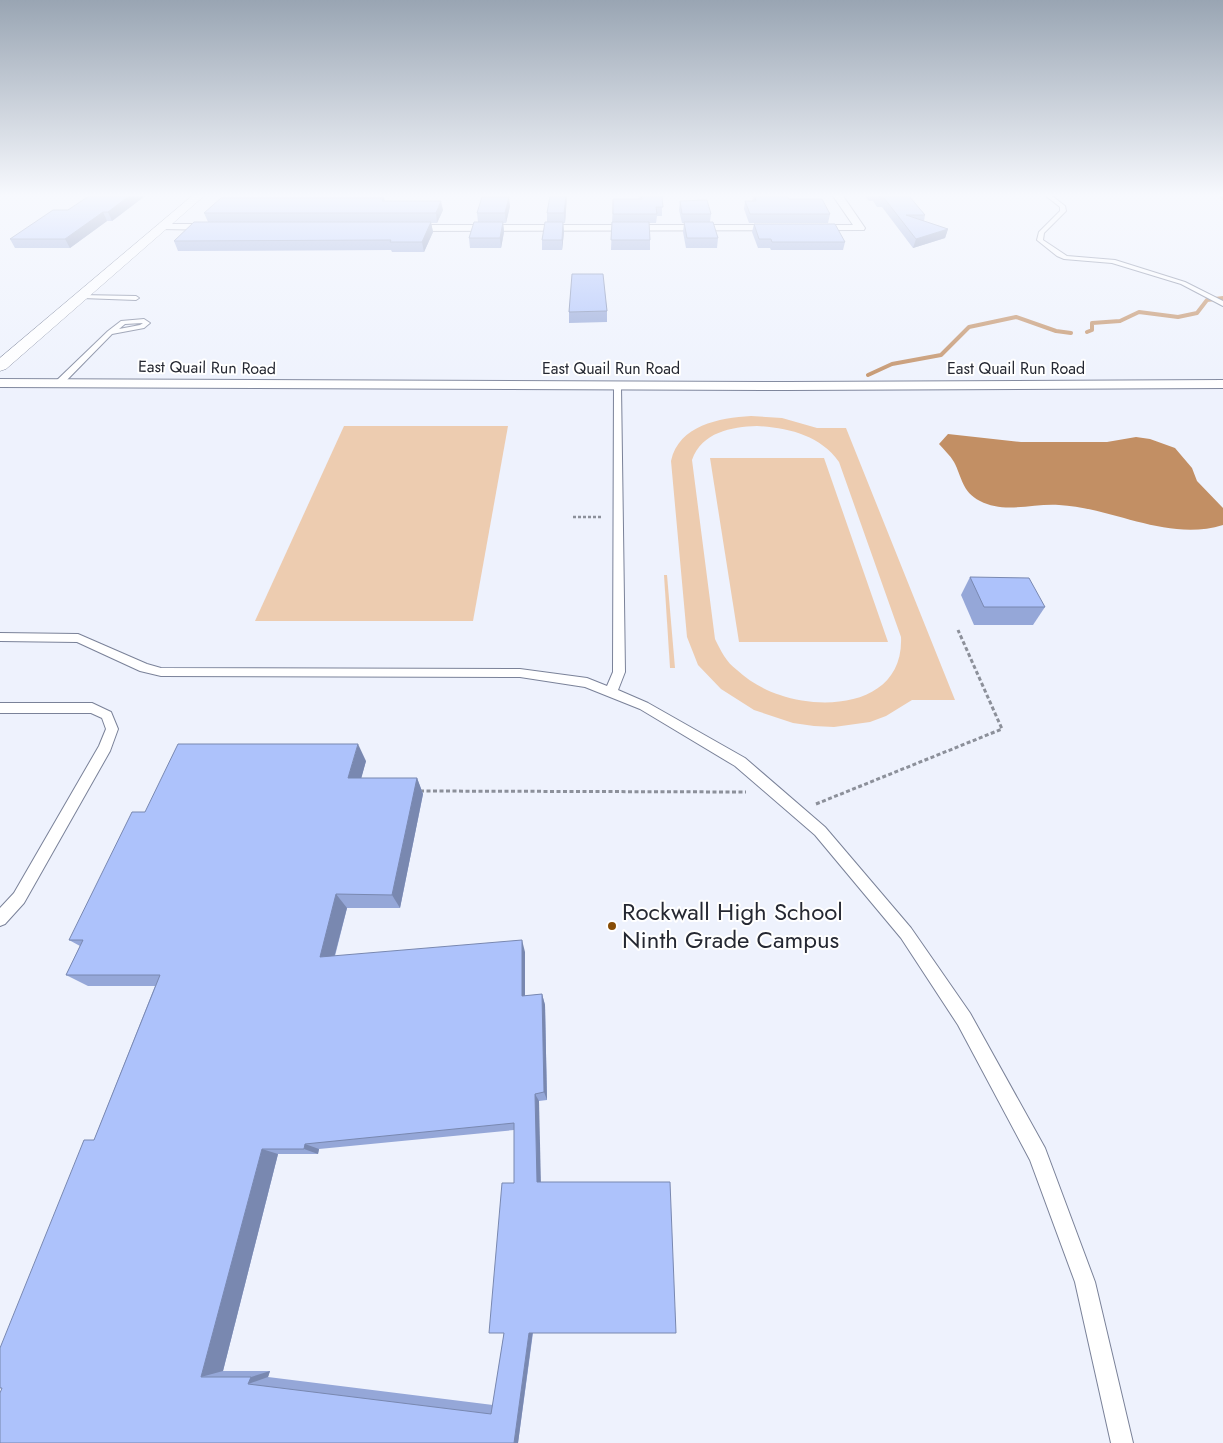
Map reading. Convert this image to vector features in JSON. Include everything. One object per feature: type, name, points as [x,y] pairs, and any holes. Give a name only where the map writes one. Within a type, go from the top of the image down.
[{"type":"street","points":[[0,366],[120,263]]},
{"type":"street","name":"East Quail Run Road","points":[[0,383],[617,386],[1223,384]]},
{"type":"lane","points":[[1120,263],[1183,283],[1223,304]]},
{"type":"lane","points":[[82,296],[136,298]]},
{"type":"lane","points":[[59,384],[110,332]]},
{"type":"lane","points":[[611,692],[619,672],[617,386]]},
{"type":"lane","points":[[1,638],[78,638],[135,664],[161,672],[520,673],[587,682],[644,706],[740,762],[820,831],[906,933],[964,1019],[1038,1155],[1084,1282],[1122,1443]]},
{"type":"lane","points":[[0,708],[92,708],[107,715],[112,729],[105,747],[19,898],[0,919]]},
{"type":"path","points":[[573,517],[618,517]]},
{"type":"path","points":[[813,805],[1002,729],[958,630]]},
{"type":"path","points":[[414,791],[772,790]]},
{"type":"shaded area","points":[[751,416],[782,418],[817,428],[846,428],[955,700],[912,700],[886,716],[870,722],[834,727],[814,726],[793,723],[754,710],[721,689],[698,665],[687,637],[671,461],[675,449],[691,431],[726,419]],"holes":[[[757,426],[792,431],[813,439],[823,445],[839,462],[901,637],[899,659],[890,676],[877,689],[860,697],[841,702],[820,702],[799,700],[774,693],[763,688],[733,667],[724,656],[715,639],[692,460],[703,443],[710,437],[728,430]]]},
{"type":"shaded area","points":[[344,426],[508,426],[473,621],[255,621]]},
{"type":"shaded area","points":[[948,434],[1021,442],[1107,442],[1136,437],[1150,439],[1175,448],[1192,468],[1197,481],[1223,508],[1223,525],[1202,529],[1182,529],[1161,527],[1080,507],[1049,505],[999,507],[989,505],[969,493],[954,462],[939,444]]},
{"type":"shaded area","points":[[710,458],[824,458],[888,642],[739,642]]},
{"type":"shaded area","points":[[664,575],[667,575],[675,668],[670,668]]},
{"type":"building","points":[[572,274],[603,274],[607,311],[569,312]]},
{"type":"building","points":[[970,577],[1029,578],[1045,607],[984,607]]},
{"type":"building","points":[[178,744],[358,744],[348,778],[417,778],[392,895],[336,894],[320,957],[522,940],[522,996],[542,994],[544,1092],[535,1094],[537,1182],[670,1182],[676,1333],[529,1333],[514,1443],[0,1443],[0,1393],[2,1388],[0,1388],[0,1348],[84,1140],[94,1140],[160,975],[66,975],[83,940],[69,940],[132,812],[145,812]],"holes":[[[514,1123],[514,1183],[502,1183],[489,1333],[504,1333],[491,1414],[248,1384],[251,1377],[201,1377],[262,1149],[304,1149],[305,1144]]]},
{"type":"waterway","points":[[1087,332],[1092,330],[1092,323],[1120,321],[1139,312],[1178,317],[1197,313],[1207,300],[1223,298]]},
{"type":"waterway","points":[[868,375],[892,364],[941,355],[969,327],[1016,317],[1056,331],[1071,333]]},
{"type":"place","name":"Rockwall High School Ninth Grade Campus","points":[[612,926]]}]
